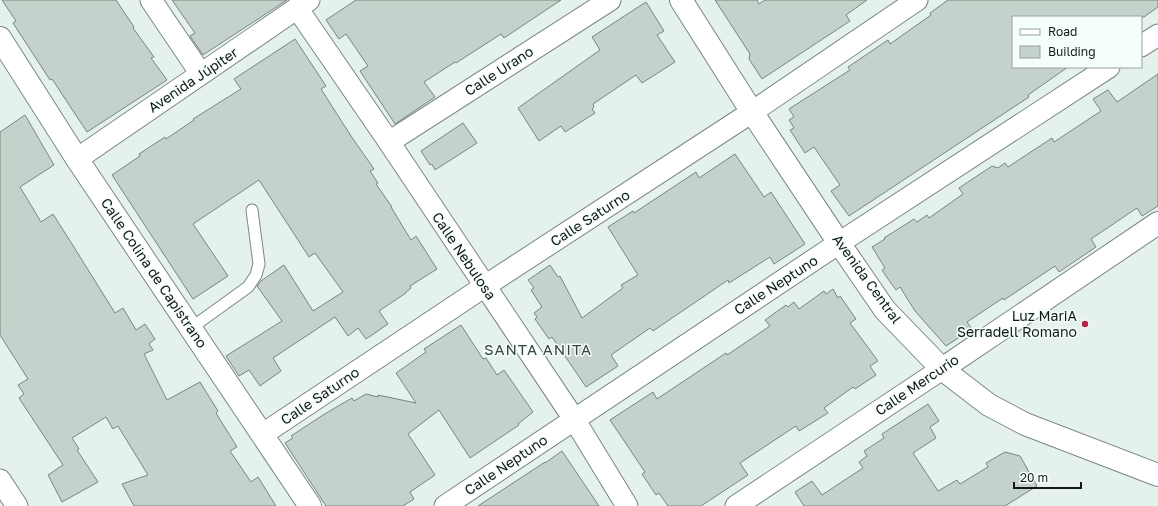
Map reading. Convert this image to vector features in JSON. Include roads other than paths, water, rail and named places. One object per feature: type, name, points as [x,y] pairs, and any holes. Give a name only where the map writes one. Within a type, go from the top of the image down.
[{"type":"street","points":[[151,0],[201,74]]},
{"type":"street","name":"Calle Urano","points":[[389,142],[610,0]]},
{"type":"street","name":"Avenida Central","points":[[681,0],[752,112],[886,310],[942,369],[989,405],[1025,424],[1158,475]]},
{"type":"street","name":"Calle Saturno","points":[[263,434],[485,286],[752,112],[917,0]]},
{"type":"street","name":"Avenida Júpiter","points":[[76,159],[303,4]]},
{"type":"street","name":"Calle Nebulosa","points":[[303,4],[389,142],[574,419],[627,506]]},
{"type":"street","points":[[1142,45],[1158,34]]},
{"type":"street","name":"Calle Colina de Capistrano","points":[[0,38],[76,159],[263,434],[310,506]]},
{"type":"street","name":"Calle Neptuno","points":[[445,506],[574,419],[1106,68]]},
{"type":"street","name":"Calle Mercurio","points":[[736,506],[1158,223]]},
{"type":"street","points":[[0,480],[17,506]]},
{"type":"lane","points":[[191,328],[248,287],[256,275],[259,264],[252,210]]},
{"type":"place","name":"Luz MariA Serradell Romano","points":[[1085,324]]},
{"type":"district","name":"SANTA ANITA","points":[[538,350]]}]
